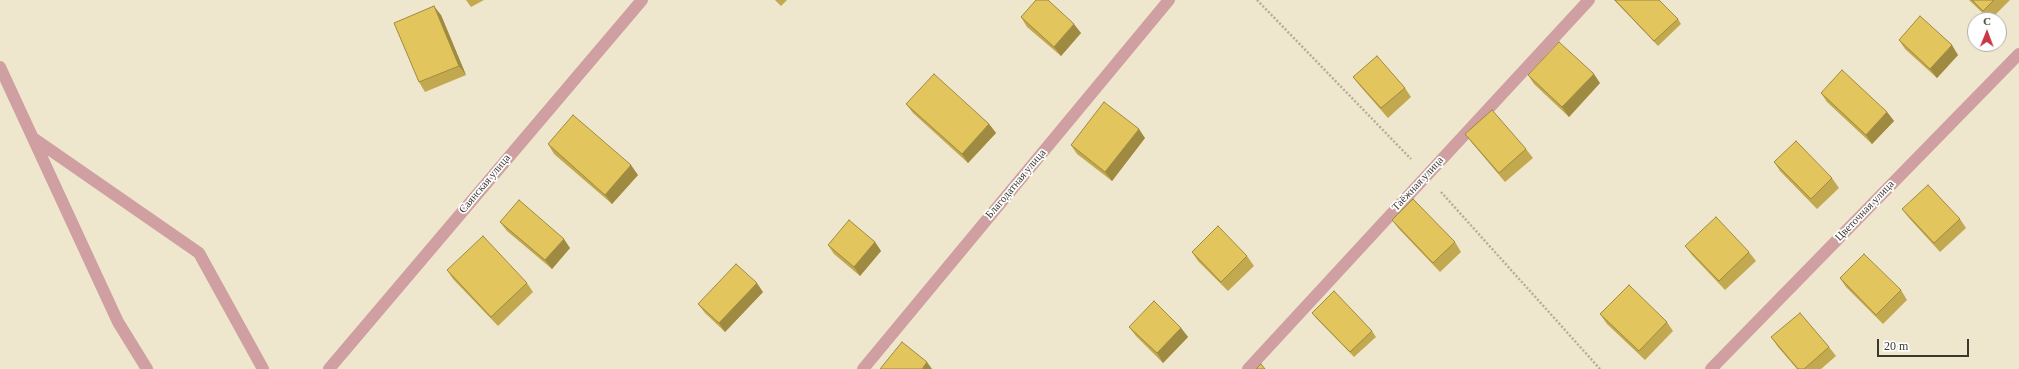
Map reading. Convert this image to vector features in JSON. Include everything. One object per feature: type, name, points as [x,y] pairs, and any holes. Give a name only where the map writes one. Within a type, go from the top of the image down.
[{"type":"street","name":"Саянская улица","points":[[329,369],[642,0]]},
{"type":"street","name":"Благодатная улица","points":[[863,369],[1169,0]]},
{"type":"street","name":"Таёжная улица","points":[[1248,369],[1589,0]]},
{"type":"street","name":"Цветочная улица","points":[[1711,369],[2019,54]]},
{"type":"street","points":[[0,66],[118,322],[147,369]]},
{"type":"street","points":[[33,138],[199,253],[262,369]]},
{"type":"building","points":[[1036,0],[1048,0],[1074,24],[1054,47],[1021,17]]},
{"type":"building","points":[[1615,0],[1659,0],[1678,19],[1654,41]]},
{"type":"building","points":[[1972,0],[1994,0],[1983,11]]},
{"type":"building","points":[[434,6],[459,66],[419,82],[394,23]]},
{"type":"building","points":[[1920,16],[1952,45],[1930,69],[1899,40]]},
{"type":"building","points":[[1559,42],[1594,74],[1562,107],[1528,75]]},
{"type":"building","points":[[1377,56],[1405,88],[1381,108],[1353,77]]},
{"type":"building","points":[[1842,70],[1887,112],[1866,135],[1821,93]]},
{"type":"building","points":[[934,74],[989,124],[962,154],[906,104]]},
{"type":"building","points":[[1104,102],[1139,129],[1105,172],[1071,145]]},
{"type":"building","points":[[1492,110],[1526,149],[1499,173],[1465,134]]},
{"type":"building","points":[[573,115],[631,165],[605,195],[548,144]]},
{"type":"building","points":[[1796,141],[1832,178],[1811,199],[1774,162]]},
{"type":"building","points":[[1928,185],[1960,219],[1934,243],[1902,209]]},
{"type":"building","points":[[1413,199],[1455,242],[1433,263],[1392,220]]},
{"type":"building","points":[[519,200],[564,239],[545,260],[500,222]]},
{"type":"building","points":[[1716,217],[1749,252],[1719,281],[1685,246]]},
{"type":"building","points":[[849,220],[875,242],[854,267],[828,245]]},
{"type":"building","points":[[1218,226],[1247,256],[1221,282],[1192,252]]},
{"type":"building","points":[[483,236],[527,283],[491,317],[447,270]]},
{"type":"building","points":[[1864,254],[1901,290],[1876,315],[1840,278]]},
{"type":"building","points":[[736,264],[757,283],[719,323],[698,304]]},
{"type":"building","points":[[1629,285],[1667,322],[1639,351],[1600,314]]},
{"type":"building","points":[[1334,291],[1372,331],[1350,352],[1312,313]]},
{"type":"building","points":[[1154,301],[1181,328],[1157,353],[1129,327]]},
{"type":"building","points":[[1800,313],[1829,347],[1804,369],[1798,369],[1771,337]]},
{"type":"building","points":[[902,342],[927,362],[922,369],[880,369]]},
{"type":"building","points":[[1261,364],[1265,369],[1256,369]]}]
